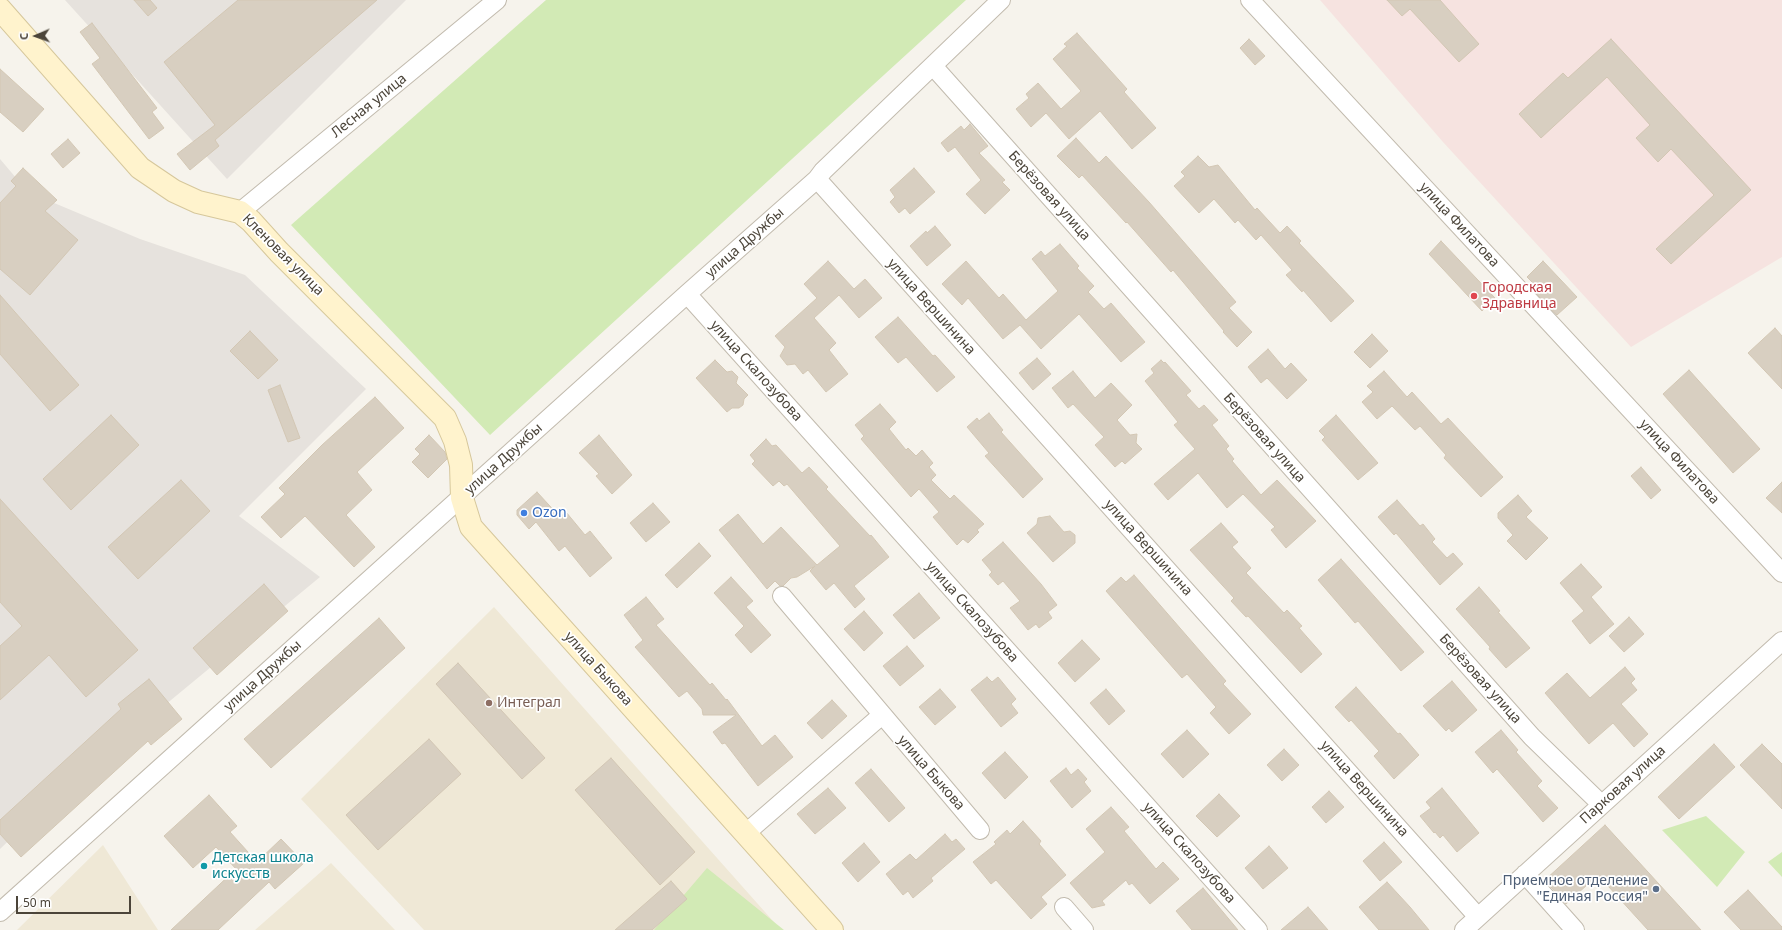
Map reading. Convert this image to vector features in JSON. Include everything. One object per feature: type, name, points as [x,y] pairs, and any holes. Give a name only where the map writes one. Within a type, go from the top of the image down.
[{"type":"street","name":"Лесная улица","points":[[240,212],[497,0]]},
{"type":"street","name":"улица Дружбы","points":[[0,912],[687,294],[817,179],[823,171],[1001,0]]},
{"type":"street","name":"улица Филатова","points":[[1250,0],[1782,573]]},
{"type":"street","name":"Кленовая улица","points":[[0,9],[140,168],[174,191],[198,202],[240,212],[445,418],[455,441],[461,465],[462,498]]},
{"type":"street","name":"Берёзовая улица","points":[[933,66],[1532,737],[1601,804]]},
{"type":"street","name":"улица Вершинина","points":[[817,179],[1478,917]]},
{"type":"street","name":"улица Скалозубова","points":[[687,294],[1258,930]]},
{"type":"street","name":"улица Быкова","points":[[462,498],[471,526],[832,930]]},
{"type":"street","name":"улица Быкова","points":[[782,596],[980,830]]},
{"type":"street","name":"Парковая улица","points":[[1464,930],[1782,641]]},
{"type":"street","points":[[746,833],[882,716]]},
{"type":"street","points":[[1525,874],[1575,930]]},
{"type":"street","points":[[1064,907],[1084,930]]},
{"type":"shaded area","points":[[65,0],[406,0],[227,179]]},
{"type":"shaded area","points":[[1320,0],[1782,0],[1782,257],[1631,347],[1443,142]]},
{"type":"shaded area","points":[[0,159],[28,192],[140,239],[245,275],[366,389],[239,516],[320,577],[56,795],[0,849]]},
{"type":"shaded area","name":"Интеграл","points":[[494,607],[781,930],[424,930],[301,799]]},
{"type":"shaded area","points":[[103,845],[158,930],[17,930]]},
{"type":"shaded area","points":[[331,863],[395,930],[255,930]]},
{"type":"green space","points":[[546,0],[966,0],[490,435],[291,225]]},
{"type":"green space","points":[[1706,816],[1745,852],[1717,887],[1662,830]]},
{"type":"green space","points":[[1782,852],[1782,877],[1768,862]]},
{"type":"green space","points":[[707,868],[784,930],[654,930]]},
{"type":"building","points":[[134,0],[150,0],[157,8],[148,16]]},
{"type":"building","points":[[238,0],[377,0],[215,140],[219,146],[190,170],[177,154],[215,125],[164,62]]},
{"type":"building","points":[[1387,0],[1440,0],[1479,44],[1459,62],[1410,9],[1402,16]]},
{"type":"building","points":[[92,23],[157,108],[152,112],[164,128],[149,139],[92,64],[100,58],[80,32]]},
{"type":"building","points":[[1077,33],[1127,89],[1124,92],[1156,128],[1132,149],[1100,111],[1069,139],[1046,113],[1031,127],[1016,109],[1029,98],[1026,94],[1038,83],[1061,109],[1081,91],[1053,59],[1067,46],[1064,44]]},
{"type":"building","points":[[1249,39],[1265,56],[1255,65],[1240,48]]},
{"type":"building","points":[[1611,39],[1751,190],[1671,264],[1656,249],[1714,195],[1671,149],[1658,162],[1636,138],[1650,125],[1607,77],[1541,138],[1519,114],[1563,73],[1568,78]]},
{"type":"building","points":[[0,69],[44,109],[23,132],[0,112]]},
{"type":"building","points":[[970,124],[988,146],[979,153],[1005,180],[1002,182],[1010,190],[985,214],[966,194],[981,180],[955,147],[948,152],[941,143],[961,126],[964,130]]},
{"type":"building","points":[[1076,138],[1099,163],[1106,156],[1149,202],[1236,302],[1229,308],[1252,332],[1237,347],[1173,270],[1171,272],[1127,222],[1126,223],[1082,175],[1079,178],[1057,156]]},
{"type":"building","points":[[68,139],[80,153],[63,168],[51,154]]},
{"type":"building","points":[[1198,156],[1209,167],[1218,165],[1255,210],[1257,208],[1280,233],[1287,226],[1301,241],[1299,243],[1354,301],[1331,322],[1303,290],[1302,292],[1286,275],[1292,270],[1261,235],[1256,240],[1238,220],[1235,223],[1214,199],[1199,213],[1174,186],[1185,176],[1181,172]]},
{"type":"building","points":[[23,168],[57,200],[45,211],[78,240],[30,295],[0,269],[0,203],[16,186],[11,181]]},
{"type":"building","points":[[914,168],[935,192],[910,214],[905,208],[899,213],[890,202],[895,197],[890,190]]},
{"type":"building","points":[[935,226],[951,245],[927,266],[910,246],[926,231],[927,233]]},
{"type":"building","points":[[1441,241],[1495,298],[1482,311],[1429,254]]},
{"type":"building","points":[[1060,244],[1079,266],[1077,268],[1094,286],[1088,292],[1104,309],[1111,303],[1145,342],[1121,362],[1079,314],[1041,349],[1020,325],[1003,339],[968,298],[962,305],[942,284],[966,261],[999,298],[1003,294],[1026,320],[1058,291],[1032,259],[1041,251],[1045,256]]},
{"type":"building","points":[[828,261],[854,289],[865,279],[882,298],[859,318],[839,295],[814,318],[836,343],[829,350],[848,374],[826,392],[808,370],[803,374],[795,364],[787,365],[780,356],[785,347],[775,336],[817,298],[804,284]]},
{"type":"building","points":[[1543,261],[1577,297],[1557,315],[1536,293],[1540,290],[1527,277]]},
{"type":"building","points":[[0,295],[79,385],[50,411],[0,354]]},
{"type":"building","points":[[898,317],[933,356],[935,355],[955,377],[937,392],[906,357],[898,363],[875,337]]},
{"type":"building","points":[[1775,328],[1782,336],[1782,389],[1748,353]]},
{"type":"building","points":[[250,331],[278,360],[258,379],[230,351]]},
{"type":"building","points":[[1372,334],[1388,351],[1370,368],[1354,352]]},
{"type":"building","points":[[1268,349],[1285,369],[1291,363],[1307,380],[1287,399],[1267,378],[1261,383],[1248,367]]},
{"type":"building","points":[[1037,358],[1051,374],[1033,390],[1019,373]]},
{"type":"building","points":[[715,360],[727,372],[732,371],[738,377],[736,383],[748,395],[744,399],[743,405],[739,408],[732,408],[727,412],[696,378]]},
{"type":"building","points":[[1161,360],[1164,363],[1165,362],[1191,391],[1186,395],[1199,409],[1204,405],[1218,420],[1212,425],[1229,446],[1226,449],[1234,459],[1232,461],[1261,495],[1277,480],[1316,521],[1286,548],[1271,530],[1275,527],[1243,494],[1227,508],[1198,473],[1168,500],[1154,484],[1195,449],[1174,425],[1178,422],[1145,381],[1154,373],[1151,369]]},
{"type":"building","points":[[1689,370],[1760,449],[1733,473],[1663,394]]},
{"type":"building","points":[[1073,371],[1095,398],[1111,383],[1132,405],[1117,420],[1130,435],[1137,434],[1136,443],[1142,449],[1125,464],[1122,461],[1115,467],[1095,445],[1104,437],[1073,404],[1068,408],[1052,388]]},
{"type":"building","points":[[1384,371],[1407,397],[1412,392],[1441,424],[1448,418],[1503,477],[1481,497],[1444,458],[1446,455],[1420,426],[1415,430],[1392,406],[1377,419],[1362,402],[1373,392],[1367,386]]},
{"type":"building","points":[[280,385],[300,438],[288,442],[268,390]]},
{"type":"building","points":[[375,397],[404,428],[357,472],[372,490],[346,515],[375,547],[354,567],[305,516],[281,538],[261,517],[285,494],[279,488],[322,445]]},
{"type":"building","points":[[880,404],[896,422],[889,429],[906,450],[908,448],[916,456],[922,450],[933,463],[929,467],[936,475],[931,480],[950,499],[954,495],[984,524],[977,530],[979,532],[968,543],[963,539],[957,545],[933,517],[939,512],[919,489],[911,497],[861,439],[864,436],[855,425]]},
{"type":"building","points":[[989,413],[1003,430],[1001,432],[1043,479],[1023,498],[985,456],[989,453],[967,427],[977,418],[979,421]]},
{"type":"building","points":[[111,415],[139,445],[71,510],[43,479]]},
{"type":"building","points":[[1336,415],[1378,463],[1358,480],[1322,440],[1325,437],[1319,431]]},
{"type":"building","points":[[429,435],[445,452],[447,459],[428,478],[412,462],[420,454],[415,449]]},
{"type":"building","points":[[599,435],[632,475],[612,494],[596,476],[599,474],[579,453]]},
{"type":"building","points":[[766,439],[772,446],[776,445],[802,473],[809,467],[828,487],[826,489],[870,536],[871,535],[889,557],[854,586],[865,599],[855,608],[834,583],[826,590],[810,571],[815,566],[797,577],[791,578],[783,586],[780,586],[775,581],[767,589],[719,530],[738,514],[763,544],[781,527],[817,565],[840,546],[787,484],[784,486],[779,481],[773,486],[752,464],[755,461],[750,455]]},
{"type":"building","points":[[1641,467],[1661,490],[1651,499],[1631,476]]},
{"type":"building","points":[[181,480],[210,511],[138,579],[108,547]]},
{"type":"building","points":[[1782,482],[1782,513],[1766,498]]},
{"type":"building","points":[[537,492],[560,517],[566,512],[585,535],[590,531],[612,558],[590,577],[565,546],[559,551],[536,522],[529,529],[517,515],[517,510]]},
{"type":"building","points":[[1518,495],[1532,511],[1526,517],[1548,538],[1526,560],[1507,541],[1513,535],[1498,518],[1498,513]]},
{"type":"building","points":[[0,499],[138,650],[86,697],[49,655],[0,700],[0,646],[22,626],[0,602]]},
{"type":"building","points":[[1397,500],[1420,526],[1423,524],[1435,539],[1432,542],[1447,558],[1453,553],[1463,564],[1440,585],[1396,533],[1394,535],[1378,517]]},
{"type":"building","points":[[653,503],[670,522],[646,542],[630,523]]},
{"type":"building","points":[[1050,516],[1064,532],[1070,531],[1075,535],[1075,543],[1053,562],[1027,533],[1037,524],[1038,518]]},
{"type":"building","points":[[1221,523],[1238,542],[1232,547],[1251,568],[1246,573],[1284,613],[1287,610],[1302,626],[1299,628],[1322,654],[1301,673],[1248,616],[1246,617],[1231,601],[1234,598],[1190,550]]},
{"type":"building","points":[[1003,542],[1041,584],[1057,605],[1048,612],[1052,618],[1039,628],[1036,624],[1028,630],[1010,608],[1020,601],[1003,581],[998,585],[989,575],[992,572],[982,560]]},
{"type":"building","points":[[699,543],[711,556],[677,588],[665,575]]},
{"type":"building","points":[[1341,559],[1424,652],[1401,671],[1358,621],[1355,623],[1318,580]]},
{"type":"building","points":[[1581,564],[1602,587],[1591,597],[1614,624],[1590,644],[1572,621],[1584,611],[1560,583]]},
{"type":"building","points":[[1134,575],[1226,681],[1223,684],[1251,714],[1229,734],[1210,713],[1216,707],[1187,674],[1182,678],[1106,591],[1121,577],[1126,582]]},
{"type":"building","points":[[731,577],[753,601],[746,607],[771,635],[751,653],[735,635],[744,626],[714,593]]},
{"type":"building","points":[[264,584],[288,611],[217,675],[193,648]]},
{"type":"building","points":[[1479,587],[1500,611],[1498,612],[1530,648],[1506,668],[1489,649],[1490,647],[1456,609]]},
{"type":"building","points":[[919,593],[940,618],[914,639],[893,615]]},
{"type":"building","points":[[646,597],[664,619],[656,625],[710,685],[712,683],[726,700],[727,699],[762,746],[775,735],[793,757],[758,786],[725,743],[722,744],[713,732],[736,715],[703,715],[702,709],[687,691],[679,697],[635,647],[643,640],[624,615]]},
{"type":"building","points":[[864,611],[883,633],[864,651],[844,629]]},
{"type":"building","points":[[1629,617],[1644,634],[1624,652],[1609,636]]},
{"type":"building","points":[[379,618],[405,648],[271,768],[244,739]]},
{"type":"building","points":[[1082,640],[1100,659],[1075,682],[1058,663]]},
{"type":"building","points":[[907,646],[924,666],[900,686],[883,666]]},
{"type":"building","points":[[458,663],[545,758],[522,779],[436,684]]},
{"type":"building","points":[[1625,667],[1635,679],[1631,683],[1637,690],[1621,704],[1648,734],[1634,747],[1613,723],[1589,744],[1545,693],[1567,673],[1590,698]]},
{"type":"building","points":[[987,677],[992,682],[998,677],[1016,699],[1011,704],[1018,713],[1001,727],[971,690]]},
{"type":"building","points":[[149,679],[182,719],[151,745],[148,741],[21,857],[0,834],[0,820],[121,709],[118,704]]},
{"type":"building","points":[[1452,681],[1477,710],[1452,732],[1449,728],[1446,731],[1423,706]]},
{"type":"building","points":[[1356,687],[1419,755],[1394,779],[1374,756],[1379,751],[1351,720],[1349,722],[1335,707]]},
{"type":"building","points":[[940,689],[956,707],[935,725],[919,707]]},
{"type":"building","points":[[1106,689],[1125,711],[1109,725],[1090,703]]},
{"type":"building","points":[[832,700],[847,716],[822,739],[807,723]]},
{"type":"building","points":[[1187,730],[1209,754],[1183,778],[1161,754]]},
{"type":"building","points":[[1501,730],[1518,750],[1516,752],[1542,781],[1537,786],[1558,808],[1543,822],[1497,769],[1493,773],[1475,752]]},
{"type":"building","points":[[429,739],[461,774],[378,850],[346,815]]},
{"type":"building","points":[[1714,744],[1735,767],[1679,819],[1658,797]]},
{"type":"building","points":[[1762,744],[1782,764],[1782,809],[1740,765]]},
{"type":"building","points":[[1284,749],[1299,765],[1282,781],[1267,765]]},
{"type":"building","points":[[1005,752],[1028,777],[1005,799],[982,773]]},
{"type":"building","points":[[611,758],[695,852],[660,885],[575,790]]},
{"type":"building","points":[[1066,768],[1071,775],[1078,769],[1087,779],[1084,782],[1091,791],[1072,808],[1050,781]]},
{"type":"building","points":[[871,769],[905,808],[889,822],[855,783]]},
{"type":"building","points":[[828,788],[846,808],[815,834],[797,814]]},
{"type":"building","points":[[1442,788],[1479,833],[1457,852],[1443,835],[1440,838],[1435,832],[1434,833],[1420,816],[1431,808],[1426,802]]},
{"type":"building","points":[[1329,791],[1344,807],[1326,823],[1312,807]]},
{"type":"building","points":[[1219,794],[1240,816],[1217,837],[1196,816]]},
{"type":"building","points":[[209,795],[237,826],[230,832],[257,862],[281,839],[304,863],[275,889],[269,882],[218,930],[171,930],[236,869],[216,847],[193,868],[164,836]]},
{"type":"building","points":[[1111,807],[1129,827],[1124,831],[1156,869],[1163,862],[1179,879],[1150,904],[1132,883],[1129,885],[1126,880],[1102,901],[1105,905],[1092,908],[1070,883],[1105,852],[1086,829]]},
{"type":"building","points":[[1023,821],[1041,841],[1039,844],[1066,875],[1041,897],[1047,904],[1031,919],[996,880],[991,884],[973,862],[996,844],[994,842],[1007,830],[1010,834]]},
{"type":"building","points":[[1605,825],[1701,930],[1648,930],[1598,875],[1566,904],[1545,880]]},
{"type":"building","points":[[945,834],[952,842],[956,839],[965,849],[931,878],[933,881],[913,898],[908,891],[903,895],[886,874],[910,854],[916,860]]},
{"type":"building","points":[[1384,842],[1402,862],[1380,881],[1363,861]]},
{"type":"building","points":[[864,843],[880,862],[858,882],[842,863]]},
{"type":"building","points":[[1269,846],[1288,868],[1263,889],[1245,868]]},
{"type":"building","points":[[671,881],[687,899],[652,930],[615,930]]},
{"type":"building","points":[[1387,882],[1429,930],[1379,930],[1359,907]]},
{"type":"building","points":[[1203,888],[1238,930],[1192,930],[1176,911]]},
{"type":"building","points":[[1748,890],[1782,927],[1782,930],[1741,930],[1724,912]]},
{"type":"building","points":[[1308,907],[1328,930],[1281,930]]},
{"type":"place","name":"Городская Здравница","points":[[1474,296]]},
{"type":"place","name":"Ozon","points":[[524,513]]},
{"type":"place","name":"Интеграл","points":[[489,703]]},
{"type":"place","name":"Детская школа искусств","points":[[204,866]]},
{"type":"place","name":"Приемное отделение \"Единая Россия\"","points":[[1656,889]]}]
